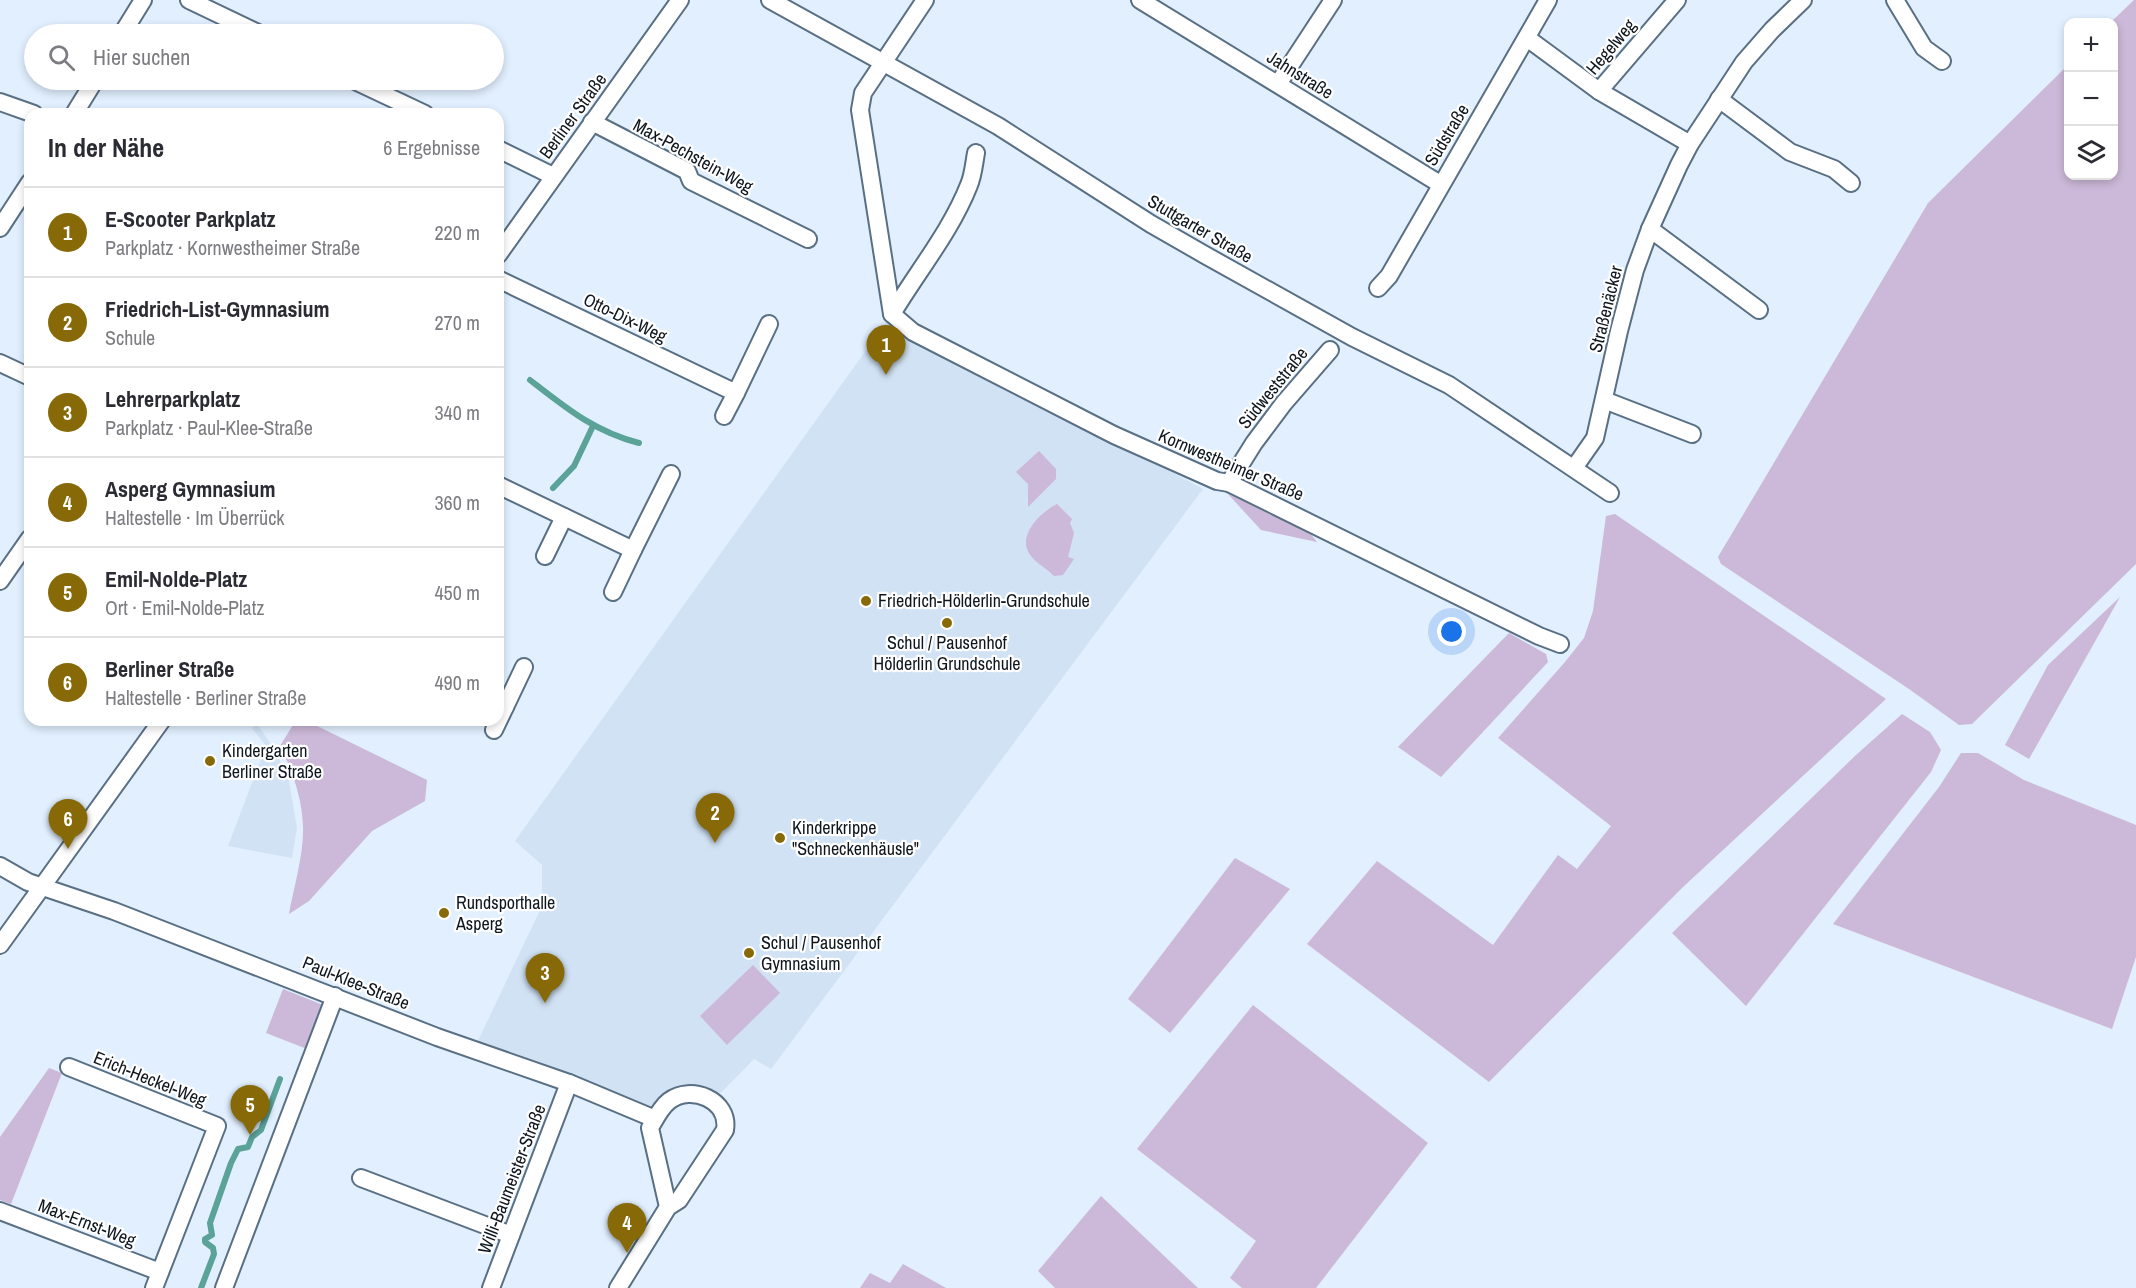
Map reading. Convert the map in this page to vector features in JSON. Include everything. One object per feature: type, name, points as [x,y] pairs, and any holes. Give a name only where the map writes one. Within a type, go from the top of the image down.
[{"type":"street","points":[[128,24],[143,0]]},
{"type":"street","points":[[189,0],[239,24]]},
{"type":"street","name":"Berliner Straße","points":[[504,246],[680,0]]},
{"type":"street","name":"Stuttgarter Straße","points":[[770,0],[998,126],[1160,229],[1352,337],[1449,385],[1610,493]]},
{"type":"street","points":[[892,314],[860,110],[863,93],[925,0]]},
{"type":"street","name":"Jahnstraße","points":[[1140,0],[1440,184]]},
{"type":"street","points":[[1278,84],[1333,0]]},
{"type":"street","name":"Südstraße","points":[[1378,288],[1389,276],[1548,0]]},
{"type":"street","name":"Hegelweg","points":[[1599,91],[1677,0]]},
{"type":"street","name":"Straßenäcker","points":[[1574,468],[1595,438],[1635,270],[1650,229],[1690,144],[1744,62],[1803,0]]},
{"type":"street","points":[[1895,0],[1924,48],[1942,61]]},
{"type":"street","name":"Hegelweg","points":[[1527,38],[1599,91],[1690,144]]},
{"type":"street","points":[[78,108],[89,90]]},
{"type":"street","points":[[374,90],[412,108]]},
{"type":"street","points":[[1719,99],[1790,152],[1833,169],[1851,183]]},
{"type":"street","points":[[0,102],[24,110]]},
{"type":"street","name":"Max-Pechstein-Weg","points":[[592,122],[687,171],[691,181],[808,239]]},
{"type":"street","points":[[504,152],[553,176]]},
{"type":"street","points":[[892,314],[946,231],[970,184],[976,153]]},
{"type":"street","points":[[0,228],[24,191]]},
{"type":"street","points":[[1650,229],[1759,310]]},
{"type":"street","name":"Otto-Dix-Weg","points":[[504,282],[736,393]]},
{"type":"street","name":"Kornwestheimer Straße","points":[[892,314],[913,332],[1114,435],[1303,517],[1539,636],[1560,644]]},
{"type":"street","points":[[724,416],[769,324]]},
{"type":"street","name":"Südweststraße","points":[[1229,483],[1254,443],[1284,403],[1330,350]]},
{"type":"street","points":[[0,363],[24,374]]},
{"type":"street","points":[[1604,400],[1692,434]]},
{"type":"street","points":[[613,592],[671,474]]},
{"type":"street","points":[[504,488],[633,550]]},
{"type":"street","points":[[545,556],[564,517]]},
{"type":"street","points":[[0,581],[24,547]]},
{"type":"street","points":[[504,700],[524,667]]},
{"type":"street","points":[[0,945],[158,726]]},
{"type":"street","points":[[494,730],[495,726]]},
{"type":"street","name":"Paul-Klee-Straße","points":[[0,866],[28,882],[120,913],[437,1037],[569,1083],[655,1119]]},
{"type":"street","points":[[224,1288],[335,996]]},
{"type":"street","name":"Erich-Heckel-Weg","points":[[69,1067],[217,1126],[157,1280]]},
{"type":"street","name":"Willi-Baumeister-Straße","points":[[491,1288],[569,1083]]},
{"type":"street","points":[[618,1288],[668,1207],[679,1200],[725,1130],[726,1123],[721,1109],[702,1095],[678,1096],[667,1102],[650,1128],[668,1207]]},
{"type":"street","points":[[361,1178],[511,1235]]},
{"type":"street","name":"Max-Ernst-Weg","points":[[0,1211],[157,1280]]},
{"type":"shaded area","points":[[2136,0],[2136,564],[1972,724],[1959,725],[1909,689],[1721,564],[1718,557],[1928,203],[2064,69],[2064,180],[2118,180],[2118,18],[2115,18]]},
{"type":"shaded area","points":[[892,314],[913,332],[1203,489],[771,1069],[754,1059],[712,1102],[667,1102],[648,1110],[476,1045],[542,906],[542,865],[515,841]]},
{"type":"shaded area","points":[[1039,451],[1056,469],[1056,479],[1028,507],[1028,484],[1016,472]]},
{"type":"shaded area","points":[[1227,493],[1310,533],[1317,542],[1261,530]]},
{"type":"shaded area","points":[[1057,504],[1072,519],[1070,523],[1074,533],[1068,557],[1074,559],[1063,575],[1054,576],[1032,557],[1026,542],[1034,522]]},
{"type":"shaded area","points":[[1615,514],[1886,699],[1683,887],[1489,1082],[1307,944],[1377,861],[1493,945],[1558,855],[1577,869],[1611,826],[1498,738],[1584,638],[1593,611],[1606,516]]},
{"type":"shaded area","points":[[2120,597],[2029,759],[2005,745],[2048,665]]},
{"type":"shaded area","points":[[1509,633],[1546,654],[1548,662],[1441,777],[1398,747]]},
{"type":"shaded area","points":[[1902,714],[1930,732],[1941,750],[1931,772],[1746,1006],[1672,933],[1856,755]]},
{"type":"shaded area","points":[[258,726],[275,750],[289,781],[297,828],[292,858],[228,846],[266,746],[252,728]]},
{"type":"shaded area","points":[[292,726],[317,726],[427,780],[425,801],[372,831],[309,901],[289,914],[300,859],[303,826],[296,785],[280,746]]},
{"type":"shaded area","points":[[1961,753],[1978,753],[2024,780],[2136,825],[2136,957],[2112,1029],[1833,924],[1939,787]]},
{"type":"shaded area","points":[[1235,858],[1290,889],[1170,1033],[1128,999]]},
{"type":"shaded area","points":[[753,965],[780,993],[727,1045],[700,1016]]},
{"type":"shaded area","points":[[283,989],[323,1005],[307,1049],[266,1033]]},
{"type":"shaded area","points":[[1253,1005],[1428,1143],[1316,1288],[1242,1288],[1230,1278],[1256,1241],[1137,1149]]},
{"type":"shaded area","points":[[49,1068],[62,1073],[11,1204],[0,1200],[0,1137]]},
{"type":"shaded area","points":[[1101,1196],[1198,1288],[1055,1288],[1038,1271]]},
{"type":"shaded area","points":[[903,1264],[946,1288],[860,1288],[870,1273],[890,1283]]},
{"type":"waterway","points":[[530,380],[595,426],[639,443]]},
{"type":"waterway","points":[[553,488],[574,466],[593,426]]},
{"type":"waterway","points":[[201,1288],[214,1254],[213,1248],[205,1242],[205,1239],[212,1235],[210,1223],[231,1163],[238,1149],[248,1147],[252,1137],[261,1130],[280,1079]]},
{"type":"place","name":"E-Scooter Parkplatz","points":[[886,375]]},
{"type":"place","name":"Friedrich-Hölderlin-Grundschule","points":[[866,601]]},
{"type":"place","name":"Schul / Pausenhof Hölderlin Grundschule","points":[[947,623]]},
{"type":"place","name":"Kindergarten Berliner Straße","points":[[210,761]]},
{"type":"place","name":"Kinderkrippe \"Schneckenhäusle\"","points":[[780,838]]},
{"type":"place","name":"Friedrich-List-Gymnasium","points":[[715,843]]},
{"type":"place","name":"Berliner Straße","points":[[68,849]]},
{"type":"place","name":"Rundsporthalle Asperg","points":[[444,913]]},
{"type":"place","name":"Schul / Pausenhof Gymnasium","points":[[749,953]]},
{"type":"place","name":"Lehrerparkplatz","points":[[545,1003]]},
{"type":"place","name":"Emil-Nolde-Platz","points":[[250,1135]]},
{"type":"place","name":"Asperg Gymnasium","points":[[627,1253]]}]
